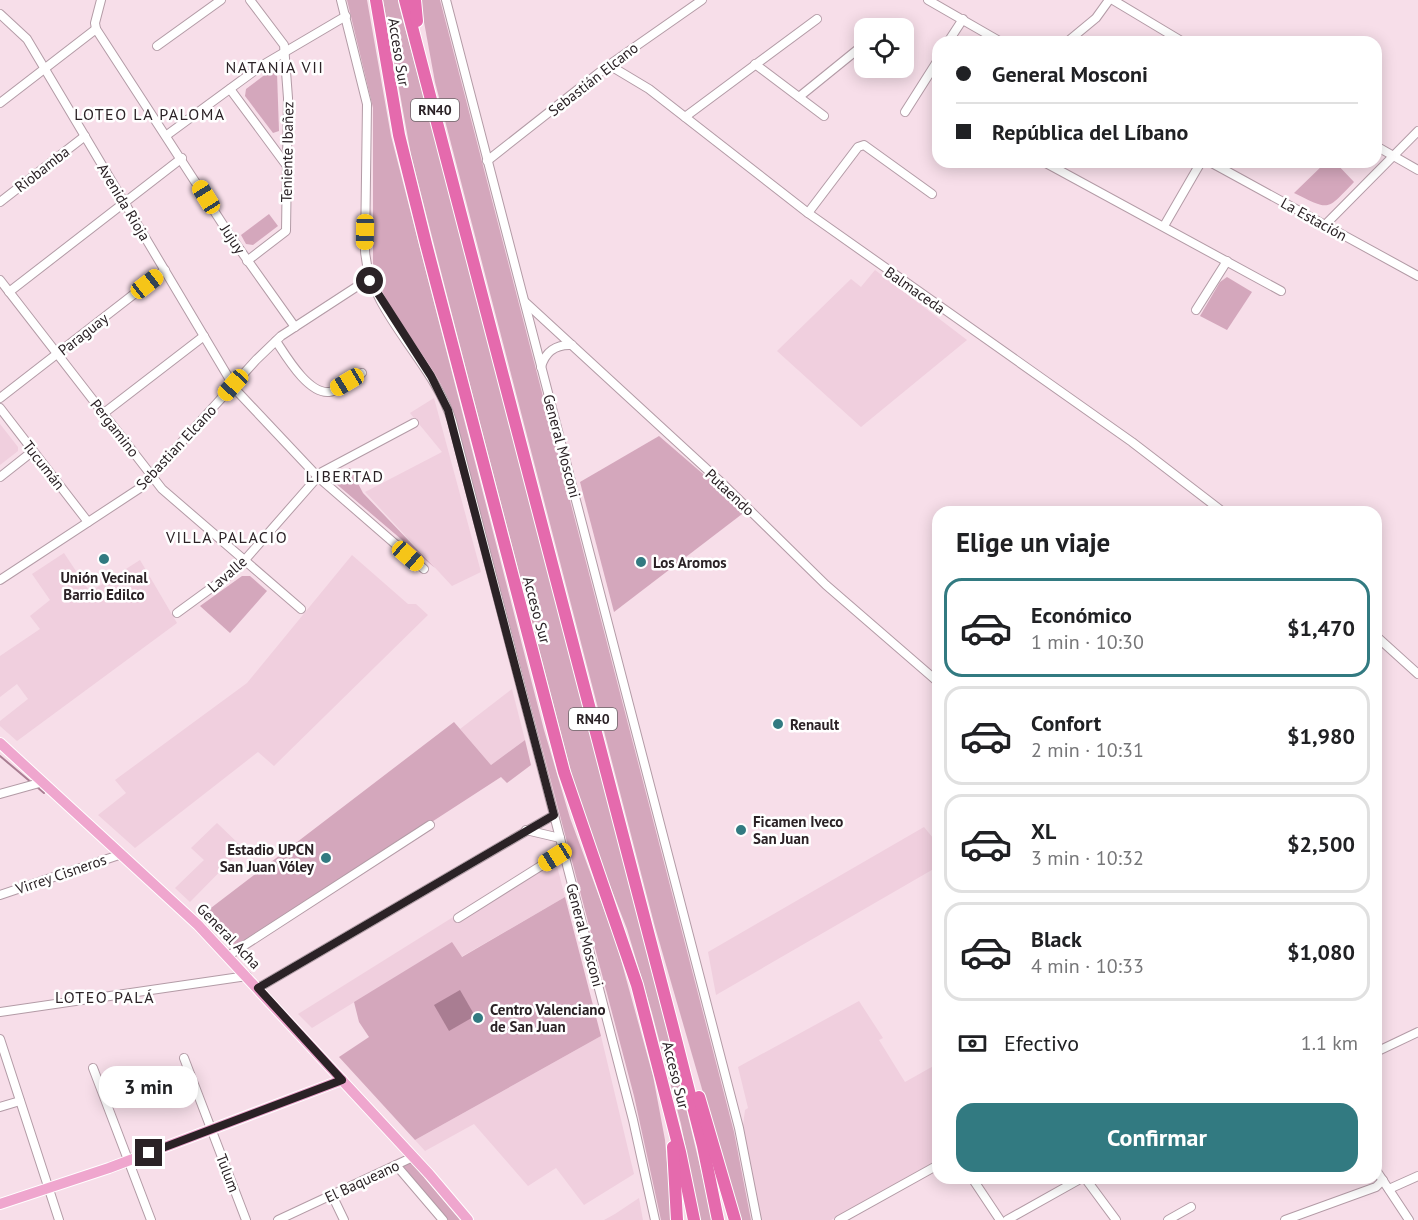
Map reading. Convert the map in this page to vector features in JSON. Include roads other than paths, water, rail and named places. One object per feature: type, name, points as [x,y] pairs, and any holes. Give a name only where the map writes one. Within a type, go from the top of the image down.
[{"type":"highway","name":"Acceso Sur","points":[[376,0],[388,79],[406,166],[555,737],[580,824],[632,969],[668,1101],[694,1220]]},
{"type":"highway","name":"Acceso Sur","points":[[405,0],[672,1024],[703,1146],[718,1220]]},
{"type":"highway","points":[[415,0],[423,67]]},
{"type":"highway","points":[[672,1024],[716,1149],[735,1220]]},
{"type":"highway","points":[[668,1101],[677,1220]]},
{"type":"main road","name":"General Acha","points":[[0,743],[122,854],[228,956],[468,1220]]},
{"type":"main road","points":[[0,1204],[129,1161],[342,1080]]},
{"type":"street","points":[[0,103],[96,29],[94,23],[100,0]]},
{"type":"street","points":[[158,46],[221,0]]},
{"type":"street","name":"Teniente Ibañez","points":[[247,261],[286,231],[288,98],[284,45],[250,0]]},
{"type":"street","name":"General Mosconi","points":[[341,0],[367,104],[365,250],[370,278],[382,303],[431,376],[448,410],[633,1120],[655,1220]]},
{"type":"street","name":"General Mosconi","points":[[446,0],[743,1142],[757,1220]]},
{"type":"street","name":"Sebastián Elcano","points":[[487,161],[609,65],[702,0]]},
{"type":"street","points":[[928,0],[991,36]]},
{"type":"street","points":[[1074,36],[1096,18],[1111,0],[1173,36]]},
{"type":"street","name":"Avenida Rioja","points":[[0,14],[27,39],[233,385],[318,477],[424,569]]},
{"type":"street","points":[[167,135],[230,88],[284,52],[346,16]]},
{"type":"street","points":[[685,117],[817,19]]},
{"type":"street","points":[[952,36],[963,20]]},
{"type":"street","name":"Jujuy","points":[[96,29],[247,261],[295,327]]},
{"type":"street","points":[[799,97],[854,52]]},
{"type":"street","points":[[756,64],[824,116]]},
{"type":"street","name":"Balmaceda","points":[[609,65],[649,89],[808,213],[1132,442],[1215,506]]},
{"type":"street","points":[[905,112],[932,69]]},
{"type":"street","points":[[230,88],[287,166]]},
{"type":"street","points":[[1382,167],[1418,131]]},
{"type":"street","name":"Riobamba","points":[[0,202],[85,136]]},
{"type":"street","points":[[808,213],[858,147],[864,145],[932,194]]},
{"type":"street","points":[[1382,149],[1418,170]]},
{"type":"street","points":[[9,292],[182,158]]},
{"type":"street","points":[[1055,168],[1281,291]]},
{"type":"street","points":[[1164,226],[1198,168]]},
{"type":"street","name":"La Estación","points":[[1221,168],[1418,276]]},
{"type":"street","points":[[1325,225],[1381,168]]},
{"type":"street","points":[[1196,310],[1227,261]]},
{"type":"street","name":"Paraguay","points":[[0,398],[165,270]]},
{"type":"street","name":"Sebastian Elcano","points":[[0,580],[140,488],[276,341],[370,278]]},
{"type":"street","name":"Pergamino","points":[[0,280],[162,489],[301,609]]},
{"type":"street","name":"Putaendo","points":[[524,302],[724,485],[826,585],[932,677]]},
{"type":"street","points":[[104,414],[204,336]]},
{"type":"street","points":[[276,341],[300,376],[323,392],[333,391],[362,374]]},
{"type":"street","points":[[541,368],[550,351],[558,346],[572,345]]},
{"type":"street","name":"Tucumán","points":[[0,408],[88,522]]},
{"type":"street","name":"Lavalle","points":[[177,613],[236,570],[318,477],[414,423]]},
{"type":"street","points":[[0,477],[33,451]]},
{"type":"street","points":[[1382,641],[1418,674]]},
{"type":"street","points":[[0,794],[43,782]]},
{"type":"street","points":[[258,988],[554,815]]},
{"type":"street","points":[[228,956],[430,825]]},
{"type":"street","points":[[526,830],[560,838]]},
{"type":"street","points":[[458,918],[563,852]]},
{"type":"street","name":"Virrey Cisneros","points":[[0,895],[122,854]]},
{"type":"street","points":[[0,1012],[247,976]]},
{"type":"street","points":[[1382,1049],[1418,1032]]},
{"type":"street","points":[[0,1039],[59,1220]]},
{"type":"street","name":"Tulum","points":[[184,1058],[246,1220]]},
{"type":"street","points":[[93,1068],[151,1220]]},
{"type":"street","points":[[0,1107],[20,1101]]},
{"type":"street","name":"El Baqueano","points":[[278,1220],[413,1157]]},
{"type":"street","points":[[396,1165],[443,1220]]},
{"type":"street","points":[[839,1220],[932,1167]]},
{"type":"street","points":[[1389,1189],[1418,1176]]},
{"type":"street","points":[[1383,1180],[1409,1220]]},
{"type":"street","points":[[976,1184],[1000,1220]]},
{"type":"street","points":[[1007,1220],[1073,1184]]},
{"type":"street","points":[[1089,1184],[1116,1220]]},
{"type":"street","points":[[1285,1220],[1379,1184]]},
{"type":"street","points":[[332,1195],[344,1220]]},
{"type":"street","points":[[1168,1220],[1191,1207]]},
{"type":"waterway","points":[[0,756],[32,783]]},
{"type":"waterway","points":[[37,787],[44,793]]},
{"type":"place","name":"Unión Vecinal Barrio Edilco","points":[[104,559]]},
{"type":"place","name":"Los Aromos","points":[[641,562]]},
{"type":"place","name":"Renault","points":[[778,724]]},
{"type":"place","name":"Ficamen Iveco San Juan","points":[[741,830]]},
{"type":"place","name":"Estadio UPCN San Juan Vóley","points":[[326,858]]},
{"type":"place","name":"Centro Valenciano de San Juan","points":[[478,1018]]},
{"type":"district","name":"NATANIA VII","points":[[275,67]]},
{"type":"district","name":"LOTEO LA PALOMA","points":[[150,114]]},
{"type":"district","name":"LIBERTAD","points":[[345,476]]},
{"type":"district","name":"VILLA PALACIO","points":[[227,537]]},
{"type":"district","name":"LOTEO PALÁ","points":[[105,997]]}]
